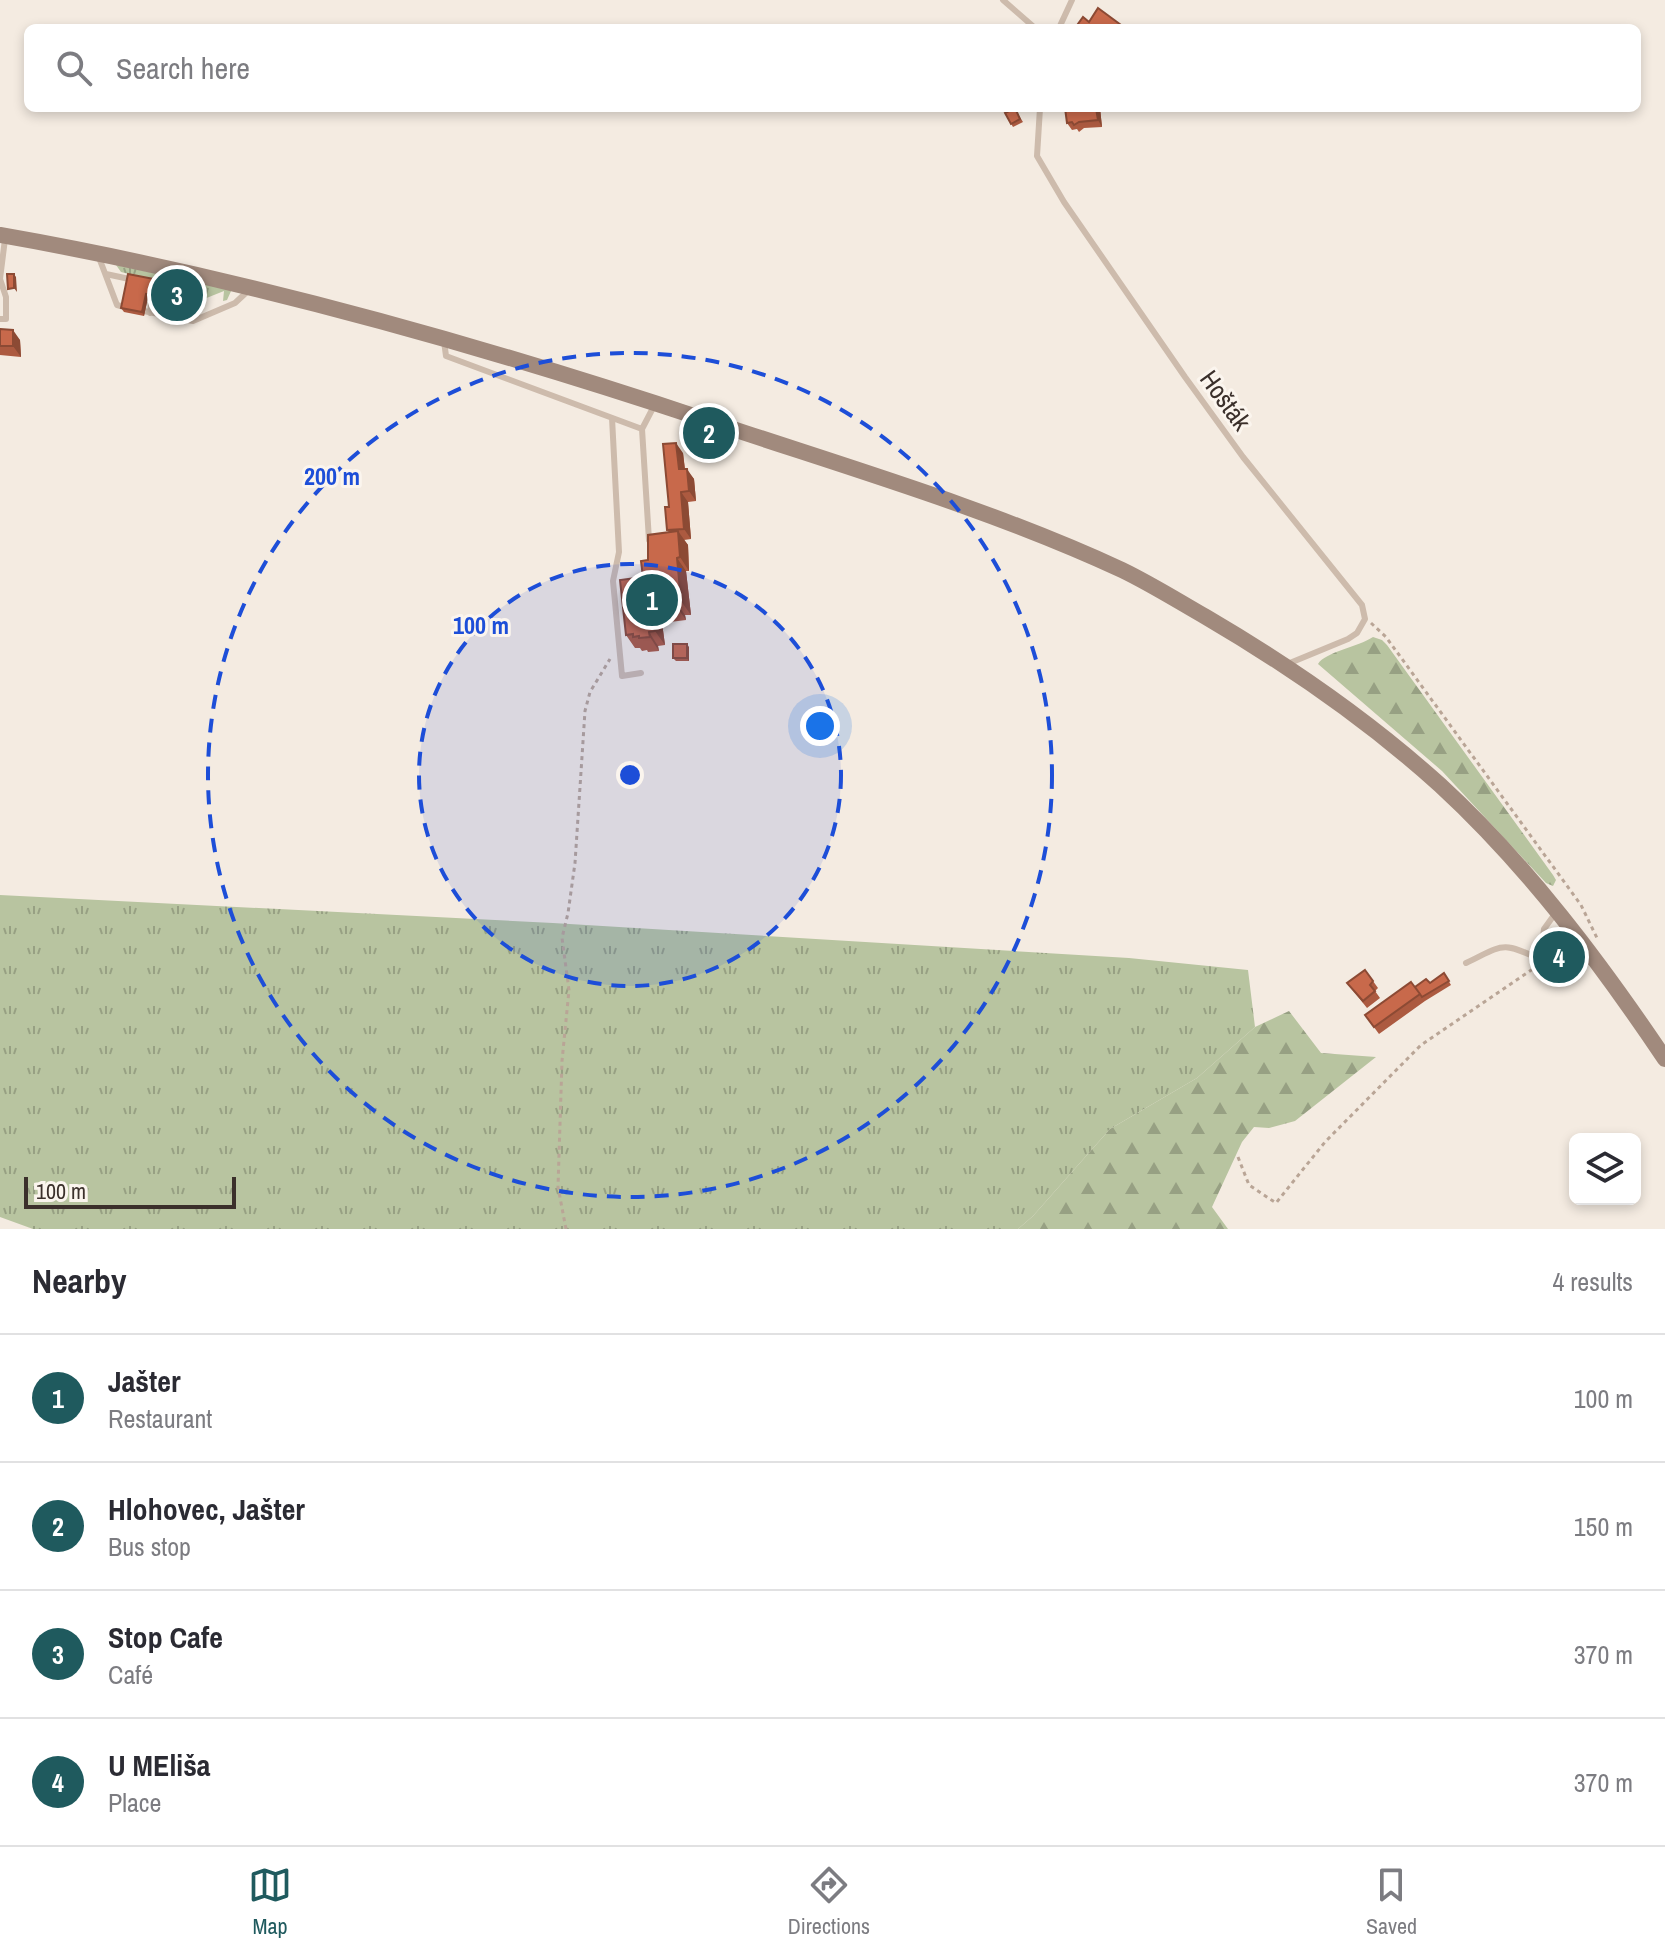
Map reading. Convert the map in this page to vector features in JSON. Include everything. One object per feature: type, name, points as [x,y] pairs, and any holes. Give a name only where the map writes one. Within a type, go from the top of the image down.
[{"type":"main road","points":[[3,235],[253,287],[444,338],[656,403],[941,498],[1073,548],[1141,579],[1283,665],[1382,737],[1443,788],[1492,837],[1557,911],[1665,1059]]},
{"type":"lane","points":[[1003,0],[1030,24]]},
{"type":"lane","points":[[1061,24],[1072,0]]},
{"type":"lane","name":"Hošták","points":[[1040,112],[1037,156],[1064,202],[1243,457],[1356,597],[1365,619]]},
{"type":"lane","points":[[0,319],[6,319],[6,297],[0,279],[3,235]]},
{"type":"lane","points":[[96,252],[117,305],[150,313],[193,321],[235,303],[253,287]]},
{"type":"lane","points":[[106,274],[143,282]]},
{"type":"lane","points":[[150,313],[155,285]]},
{"type":"lane","points":[[112,290],[125,293]]},
{"type":"lane","points":[[139,296],[152,299]]},
{"type":"lane","points":[[444,338],[446,356],[642,429]]},
{"type":"lane","points":[[649,546],[642,429],[656,403]]},
{"type":"lane","points":[[612,418],[619,552],[613,581],[622,676],[641,673]]},
{"type":"lane","points":[[1283,665],[1348,639],[1357,633],[1365,619]]},
{"type":"lane","points":[[1466,963],[1503,946],[1514,947],[1540,959],[1544,929],[1557,911]]},
{"type":"path","points":[[1365,619],[1386,637],[1581,905],[1598,939],[1591,954]]},
{"type":"path","points":[[566,1229],[558,1187],[562,1061],[569,990],[562,938],[575,863],[585,711],[590,692],[619,644]]},
{"type":"path","points":[[1238,1157],[1249,1185],[1276,1203],[1325,1142],[1421,1045],[1536,969],[1540,959]]},
{"type":"green space","points":[[116,265],[232,289],[227,300],[223,301],[224,291],[200,298],[197,307],[190,306],[192,290],[121,272]]},
{"type":"green space","points":[[1373,637],[1387,645],[1553,875],[1556,880],[1553,886],[1546,883],[1442,771],[1318,664],[1327,656]]},
{"type":"green space","points":[[0,895],[553,923],[1129,958],[1248,970],[1255,1027],[1197,1078],[1110,1129],[1018,1229],[33,1229],[0,1217]]},
{"type":"green space","points":[[1289,1011],[1321,1053],[1376,1057],[1295,1121],[1269,1128],[1254,1127],[1242,1142],[1212,1207],[1228,1229],[1018,1229],[1110,1129],[1197,1078],[1255,1027]]},
{"type":"building","points":[[1098,8],[1120,24],[1078,24],[1083,17],[1089,22]]},
{"type":"building","points":[[1017,112],[1020,119],[1011,124],[1005,113]]},
{"type":"building","points":[[1066,112],[1097,112],[1098,120],[1074,125],[1067,123]]},
{"type":"building","points":[[7,274],[14,274],[14,288],[8,289]]},
{"type":"building","points":[[128,274],[190,286],[187,303],[146,294],[142,312],[121,308]]},
{"type":"building","points":[[0,329],[13,330],[13,346],[0,346]]},
{"type":"building","points":[[676,443],[679,469],[687,469],[689,491],[681,492],[684,529],[667,530],[665,507],[669,507],[663,444]]},
{"type":"building","points":[[678,531],[681,601],[676,602],[676,606],[652,609],[655,631],[649,632],[650,637],[626,635],[620,580],[643,577],[641,561],[648,560],[648,535]]},
{"type":"building","points":[[673,644],[687,644],[687,658],[673,658]]},
{"type":"building","points":[[1551,937],[1566,954],[1556,962],[1541,945]]},
{"type":"building","points":[[1365,970],[1373,981],[1370,985],[1375,991],[1363,1001],[1347,983]]},
{"type":"building","points":[[1444,973],[1449,981],[1422,997],[1415,987],[1426,979],[1430,983]]},
{"type":"building","points":[[1411,982],[1420,994],[1374,1027],[1365,1015]]},
{"type":"place","name":"Stop Cafe","points":[[177,295]]},
{"type":"place","name":"Hlohovec, Jašter","points":[[709,433]]},
{"type":"place","name":"Jašter","points":[[652,600]]},
{"type":"place","name":"U MEliša","points":[[1559,957]]}]
